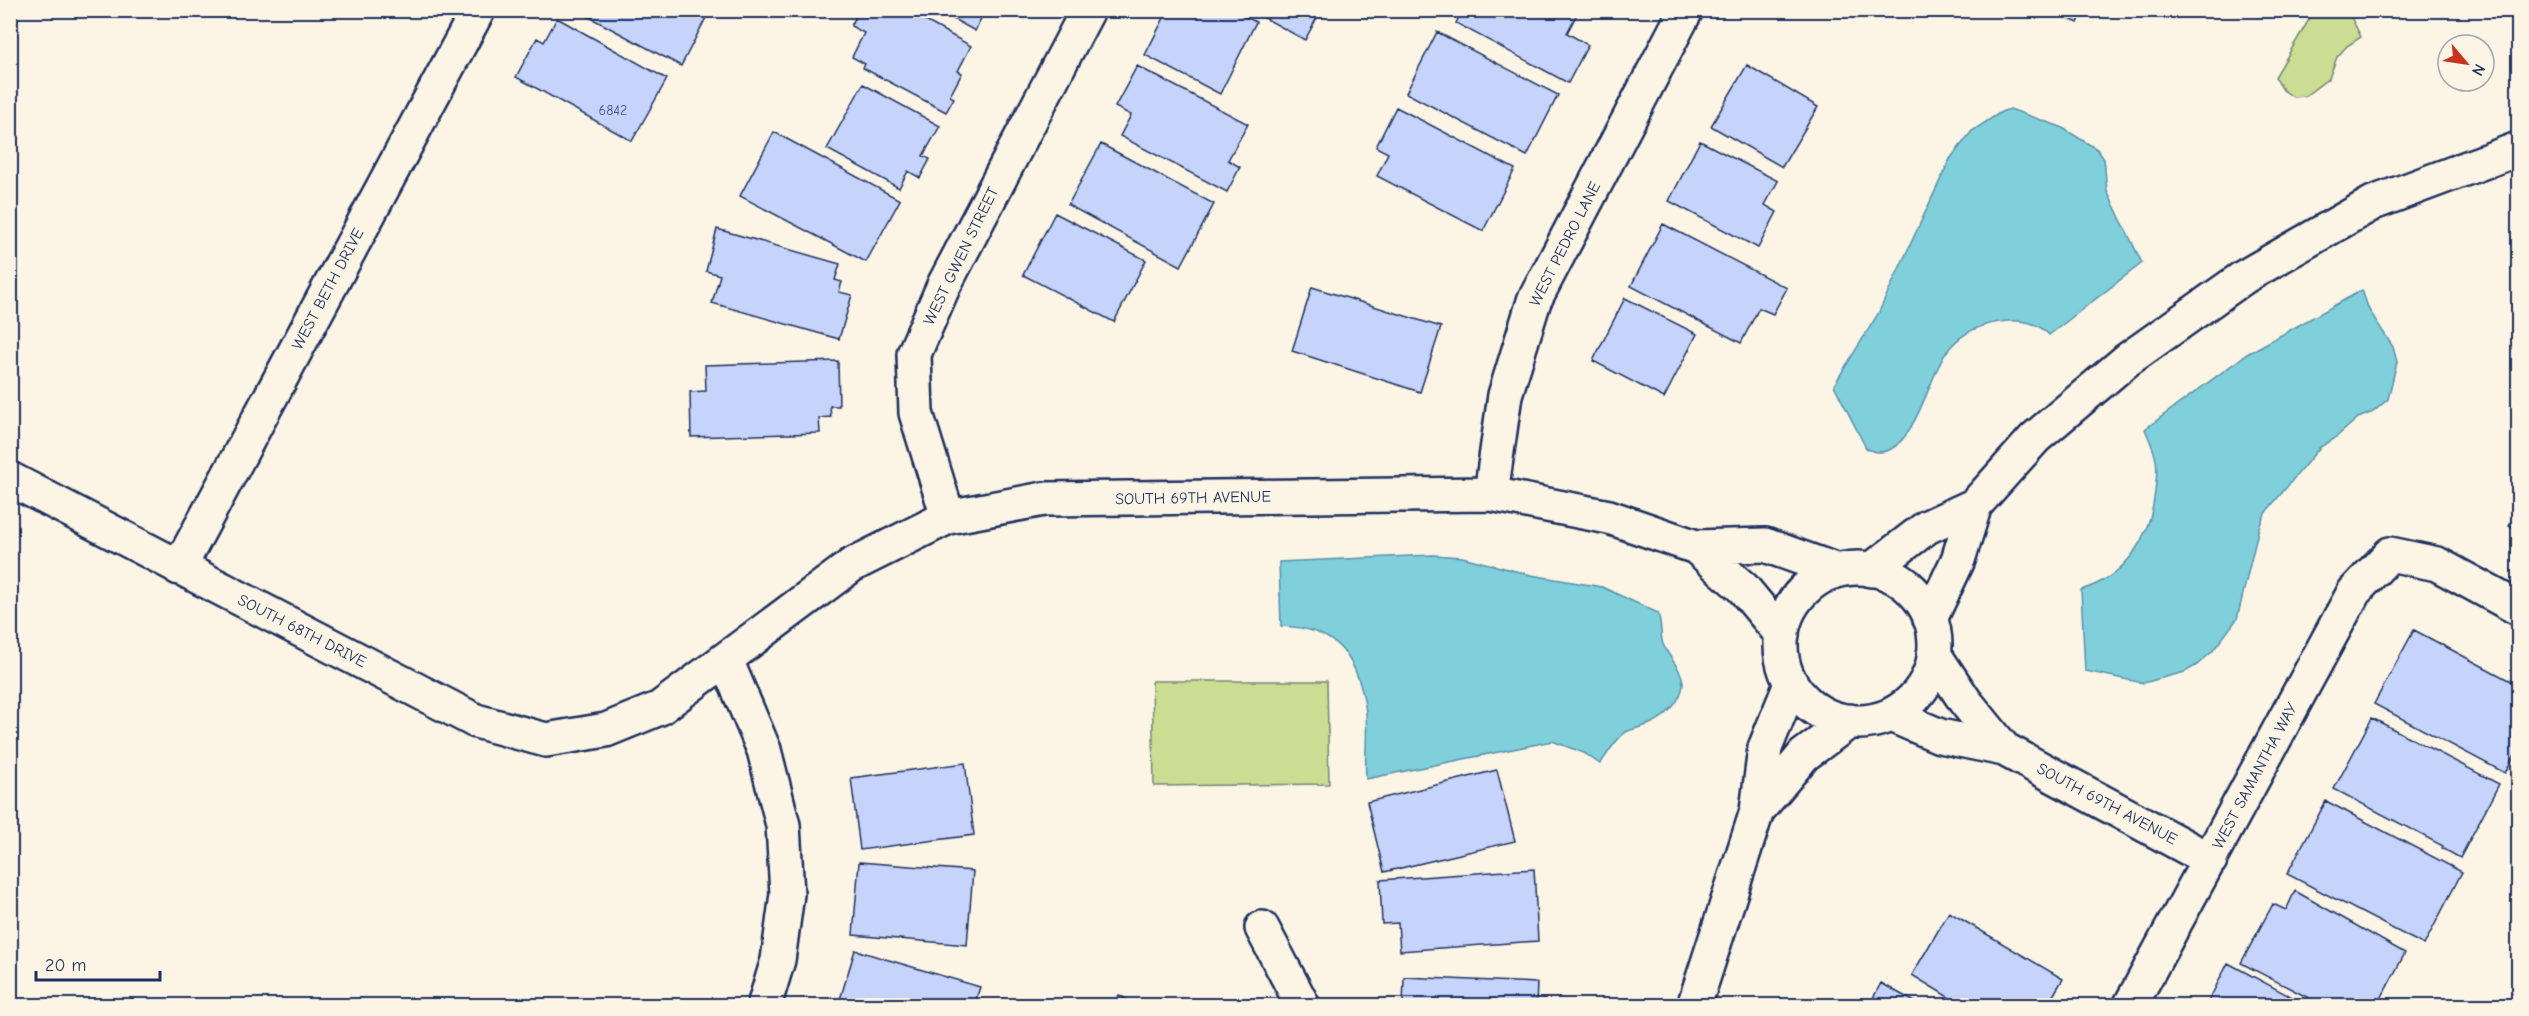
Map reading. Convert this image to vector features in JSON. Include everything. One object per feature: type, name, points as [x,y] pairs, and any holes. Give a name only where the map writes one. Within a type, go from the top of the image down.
[{"type":"street","name":"WEST BETH DRIVE","points":[[179,568],[478,10]]},
{"type":"street","name":"WEST GWEN STREET","points":[[948,517],[916,413],[914,354],[944,285],[1088,10]]},
{"type":"street","name":"WEST PEDRO LANE","points":[[1491,494],[1505,394],[1534,301],[1686,10]]},
{"type":"street","points":[[1871,570],[1927,527],[1975,505],[2035,438],[2077,402],[2127,360],[2244,277],[2373,203],[2518,149]]},
{"type":"street","name":"SOUTH 68TH DRIVE","points":[[10,480],[476,721],[546,740],[606,730],[660,708],[726,660]]},
{"type":"street","name":"SOUTH 69TH AVENUE","points":[[726,660],[852,565],[948,517],[1044,499],[1491,494],[1609,517],[1696,547]]},
{"type":"street","points":[[1930,619],[1958,560],[1975,505]]},
{"type":"street","points":[[1696,547],[1765,545],[1835,570]]},
{"type":"street","points":[[1696,547],[1743,588],[1782,635]]},
{"type":"street","name":"WEST SAMANTHA WAY","points":[[2130,1005],[2354,592],[2390,554],[2437,564],[2518,608]]},
{"type":"street","points":[[1859,567],[1871,570],[1884,572],[1906,584],[1923,604],[1933,627],[1934,654],[1927,679],[1912,700],[1891,715],[1865,722],[1839,721],[1816,711],[1797,694],[1791,684],[1785,672],[1780,647],[1784,623],[1795,600],[1812,582],[1835,570],[1859,567]]},
{"type":"street","points":[[1934,654],[1965,701],[2004,748]]},
{"type":"street","points":[[726,660],[764,750],[783,825],[787,894],[778,960],[764,1005]]},
{"type":"street","points":[[1694,1005],[1757,811],[1765,748],[1791,684]]},
{"type":"street","points":[[1891,715],[1940,736],[2004,748]]},
{"type":"street","points":[[1757,811],[1804,755],[1850,721]]},
{"type":"street","name":"SOUTH 69TH AVENUE","points":[[2004,748],[2210,860]]},
{"type":"street","points":[[1262,928],[1303,1005]]},
{"type":"green space","points":[[2314,11],[2348,11],[2361,37],[2347,46],[2337,57],[2329,78],[2305,96],[2293,97],[2283,90],[2275,77]]},
{"type":"green space","points":[[1152,681],[1327,681],[1329,784],[1154,786]]},
{"type":"water","points":[[2010,109],[2061,127],[2097,149],[2104,159],[2107,191],[2142,263],[2049,335],[2035,325],[2013,321],[1990,324],[1967,333],[1948,350],[1906,434],[1895,446],[1882,452],[1866,448],[1834,385],[1878,314],[1950,159],[1972,131],[2001,112]]},
{"type":"water","points":[[2362,290],[2369,310],[2393,347],[2397,362],[2388,399],[2373,412],[2358,418],[2334,439],[2320,447],[2266,512],[2259,527],[2237,619],[2212,652],[2185,672],[2143,683],[2085,671],[2081,590],[2097,584],[2123,565],[2142,540],[2152,509],[2157,464],[2145,429],[2247,354]]},
{"type":"water","points":[[1433,555],[1462,557],[1531,575],[1602,587],[1658,613],[1663,644],[1683,680],[1679,697],[1667,713],[1657,720],[1622,735],[1600,764],[1584,753],[1552,741],[1366,779],[1366,714],[1356,671],[1340,647],[1329,638],[1300,628],[1281,626],[1279,562]]},
{"type":"building","points":[[576,10],[710,10],[681,66]]},
{"type":"building","points":[[859,10],[906,10],[971,46],[958,71],[962,73],[950,96],[954,98],[946,112],[863,68],[865,64],[852,57],[864,33],[851,26]]},
{"type":"building","points":[[937,10],[985,10],[975,31]]},
{"type":"building","points":[[1168,10],[1232,10],[1256,22],[1220,94],[1145,55]]},
{"type":"building","points":[[1250,10],[1321,10],[1305,40]]},
{"type":"building","points":[[1463,10],[1575,10],[1578,12],[1567,33],[1588,45],[1568,83],[1456,23]]},
{"type":"building","points":[[2053,10],[2084,10],[2078,23]]},
{"type":"building","points":[[557,18],[667,79],[632,141],[516,77],[537,38],[544,42]]},
{"type":"building","points":[[1437,32],[1558,95],[1527,156],[1406,93]]},
{"type":"building","points":[[1747,65],[1818,107],[1782,167],[1711,126]]},
{"type":"building","points":[[1137,66],[1248,124],[1228,160],[1240,167],[1227,192],[1120,136],[1131,115],[1115,107]]},
{"type":"building","points":[[863,84],[940,126],[923,156],[930,159],[920,178],[908,171],[899,188],[827,149]]},
{"type":"building","points":[[1396,107],[1515,169],[1483,231],[1377,176],[1388,153],[1376,147]]},
{"type":"building","points":[[774,132],[900,200],[866,262],[740,196]]},
{"type":"building","points":[[1700,141],[1778,181],[1765,205],[1777,212],[1758,248],[1669,201]]},
{"type":"building","points":[[1101,144],[1214,204],[1181,266],[1068,205]]},
{"type":"building","points":[[1055,213],[1146,260],[1114,322],[1023,275]]},
{"type":"building","points":[[1663,224],[1787,288],[1773,314],[1759,308],[1741,343],[1631,286]]},
{"type":"building","points":[[717,229],[840,264],[835,280],[842,282],[839,292],[852,295],[839,339],[712,303],[720,275],[706,271]]},
{"type":"building","points":[[1312,287],[1441,327],[1420,392],[1292,351]]},
{"type":"building","points":[[1625,298],[1697,334],[1664,398],[1593,361]]},
{"type":"building","points":[[838,361],[839,406],[830,406],[831,417],[819,418],[820,433],[691,437],[690,392],[706,391],[705,365]]},
{"type":"building","points":[[2518,508],[2518,530],[2509,525]]},
{"type":"building","points":[[2414,630],[2518,685],[2518,749],[2505,773],[2374,704]]},
{"type":"building","points":[[2372,718],[2499,784],[2460,858],[2442,848],[2443,846],[2334,789]]},
{"type":"building","points":[[965,763],[974,835],[860,850],[851,778]]},
{"type":"building","points":[[1497,770],[1515,841],[1384,872],[1367,802]]},
{"type":"building","points":[[2326,801],[2462,872],[2424,945],[2287,874]]},
{"type":"building","points":[[859,862],[973,871],[967,945],[853,935]]},
{"type":"building","points":[[1534,869],[1538,941],[1400,951],[1398,923],[1382,924],[1380,880]]},
{"type":"building","points":[[2295,891],[2405,953],[2377,1006],[2324,1006],[2241,963],[2273,904],[2286,910]]},
{"type":"building","points":[[1949,912],[2063,979],[2047,1006],[1963,1006],[1912,975]]},
{"type":"building","points":[[855,950],[980,987],[974,1006],[838,1006]]},
{"type":"building","points":[[2228,963],[2308,1006],[2206,1006]]},
{"type":"building","points":[[1404,977],[1537,983],[1536,1006],[1403,1006]]},
{"type":"building","points":[[1881,983],[1922,1006],[1869,1006]]},
{"type":"building","points":[[1119,995],[1138,1006],[1114,1006]]}]
